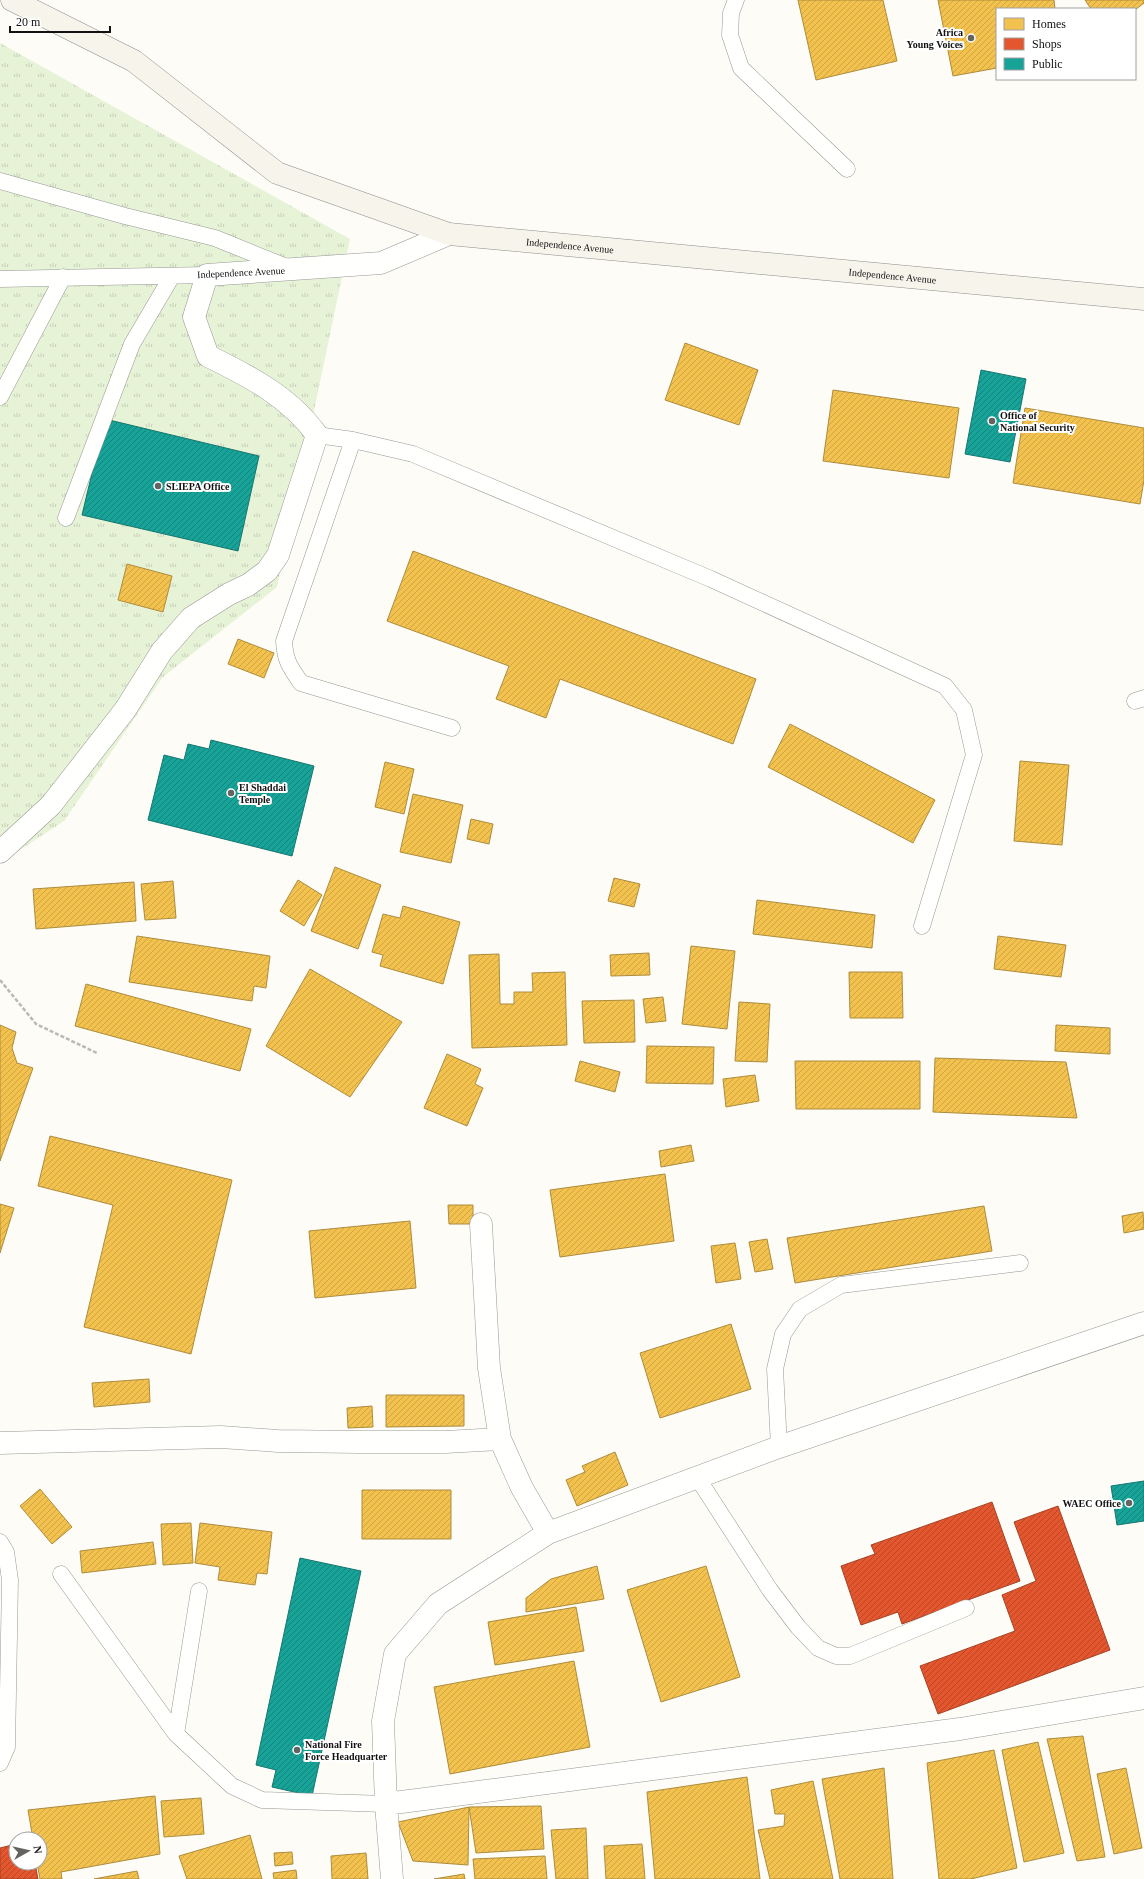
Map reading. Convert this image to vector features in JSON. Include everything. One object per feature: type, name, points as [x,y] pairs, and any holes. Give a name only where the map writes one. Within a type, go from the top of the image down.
[{"type":"street","points":[[12,0],[134,62],[277,173],[449,234]]},
{"type":"street","name":"Independence Avenue","points":[[207,275],[381,263],[449,234],[1144,299]]},
{"type":"street","points":[[0,852],[51,805],[125,710],[162,651],[191,618],[230,594],[248,585],[267,571],[278,555],[317,435],[301,415],[292,407],[251,378],[208,356],[194,317],[207,275]]},
{"type":"street","points":[[481,1224],[489,1368],[500,1439],[522,1488],[548,1533]]},
{"type":"street","points":[[392,1879],[386,1804],[383,1721],[395,1654],[438,1604],[548,1533],[779,1447],[1144,1323]]},
{"type":"street","points":[[0,1443],[221,1437],[278,1441],[359,1442],[445,1442],[500,1439]]},
{"type":"street","points":[[386,1804],[960,1729],[1144,1698]]},
{"type":"lane","points":[[736,0],[731,13],[730,35],[741,68],[847,169]]},
{"type":"lane","points":[[0,181],[125,216],[215,238],[292,269]]},
{"type":"lane","name":"Independence Avenue","points":[[0,279],[207,275]]},
{"type":"lane","points":[[66,518],[132,344],[172,276]]},
{"type":"lane","points":[[0,397],[63,277]]},
{"type":"lane","points":[[317,435],[353,440],[372,446],[413,454],[711,579],[945,686],[964,710],[974,755],[922,926]]},
{"type":"lane","points":[[353,440],[284,641],[285,655],[288,665],[301,683],[452,728]]},
{"type":"lane","points":[[779,1447],[775,1369],[783,1334],[800,1309],[841,1285],[1020,1263]]},
{"type":"lane","points":[[697,1477],[770,1590],[798,1627],[818,1648],[836,1656],[850,1656],[966,1608]]},
{"type":"lane","points":[[0,1542],[6,1552],[10,1580],[6,1747],[0,1763]]},
{"type":"lane","points":[[61,1574],[176,1734],[232,1786],[262,1800],[386,1804]]},
{"type":"lane","points":[[176,1734],[199,1591]]},
{"type":"path","points":[[0,980],[36,1024],[97,1053]]},
{"type":"green space","points":[[0,43],[350,239],[277,587],[163,677],[64,821],[0,863]]},
{"type":"building: Homes","points":[[798,0],[883,0],[897,61],[816,80]]},
{"type":"building: Homes","name":"Africa Young Voices","points":[[938,0],[1054,0],[1055,8],[996,8],[996,68],[953,76]]},
{"type":"building: Homes","points":[[1085,0],[1144,0],[1144,3],[1136,9],[1136,8],[1090,8]]},
{"type":"building: Homes","points":[[685,343],[758,370],[739,425],[665,400]]},
{"type":"building: Homes","points":[[833,390],[959,408],[949,478],[823,461]]},
{"type":"building: Homes","points":[[1025,408],[1144,428],[1144,480],[1140,504],[1013,483]]},
{"type":"building: Homes","points":[[413,551],[756,679],[733,744],[560,679],[546,718],[496,699],[509,666],[387,621]]},
{"type":"building: Homes","points":[[127,564],[172,576],[163,612],[118,600]]},
{"type":"building: Homes","points":[[238,639],[274,653],[264,678],[228,664]]},
{"type":"building: Homes","points":[[790,724],[935,800],[913,843],[768,767]]},
{"type":"building: Homes","points":[[1020,761],[1069,765],[1062,845],[1014,841]]},
{"type":"building: Homes","points":[[385,762],[414,769],[404,814],[375,807]]},
{"type":"building: Homes","points":[[413,794],[463,805],[451,863],[400,852]]},
{"type":"building: Homes","points":[[471,819],[493,824],[489,844],[467,839]]},
{"type":"building: Homes","points":[[335,867],[381,885],[358,949],[311,931]]},
{"type":"building: Homes","points":[[614,878],[640,884],[634,907],[608,901]]},
{"type":"building: Homes","points":[[298,880],[322,895],[304,926],[280,911]]},
{"type":"building: Homes","points":[[173,881],[176,918],[145,920],[141,884]]},
{"type":"building: Homes","points":[[134,882],[136,921],[36,929],[33,889]]},
{"type":"building: Homes","points":[[757,900],[875,915],[872,948],[753,934]]},
{"type":"building: Homes","points":[[403,906],[460,922],[443,984],[380,966],[383,955],[372,952],[383,914],[400,918]]},
{"type":"building: Homes","points":[[137,936],[270,956],[266,988],[254,986],[252,1001],[129,982]]},
{"type":"building: Homes","points":[[998,936],[1066,945],[1061,977],[994,969]]},
{"type":"building: Homes","points":[[691,946],[735,951],[727,1029],[682,1024]]},
{"type":"building: Homes","points":[[649,953],[650,975],[611,976],[610,955]]},
{"type":"building: Homes","points":[[499,954],[500,1004],[514,1004],[514,992],[533,992],[532,973],[565,972],[567,1045],[472,1048],[469,955]]},
{"type":"building: Homes","points":[[310,969],[402,1022],[350,1097],[266,1046]]},
{"type":"building: Homes","points":[[849,972],[902,972],[903,1018],[850,1018]]},
{"type":"building: Homes","points":[[86,984],[251,1029],[240,1071],[75,1026]]},
{"type":"building: Homes","points":[[663,997],[666,1021],[646,1023],[643,999]]},
{"type":"building: Homes","points":[[634,1000],[635,1042],[584,1043],[582,1001]]},
{"type":"building: Homes","points":[[739,1002],[770,1004],[767,1062],[735,1061]]},
{"type":"building: Homes","points":[[0,1025],[16,1032],[12,1048],[17,1063],[33,1068],[0,1161]]},
{"type":"building: Homes","points":[[1056,1025],[1110,1028],[1110,1054],[1055,1051]]},
{"type":"building: Homes","points":[[647,1046],[714,1047],[713,1084],[646,1083]]},
{"type":"building: Homes","points":[[447,1054],[481,1069],[475,1084],[483,1088],[467,1126],[424,1108]]},
{"type":"building: Homes","points":[[935,1058],[1066,1062],[1077,1118],[933,1112]]},
{"type":"building: Homes","points":[[580,1061],[620,1072],[615,1092],[575,1081]]},
{"type":"building: Homes","points":[[795,1061],[920,1061],[920,1109],[796,1109]]},
{"type":"building: Homes","points":[[755,1075],[759,1101],[726,1107],[723,1079]]},
{"type":"building: Homes","points":[[50,1136],[232,1180],[191,1354],[84,1327],[113,1205],[38,1186]]},
{"type":"building: Homes","points":[[691,1145],[694,1161],[661,1167],[659,1151]]},
{"type":"building: Homes","points":[[665,1174],[674,1241],[560,1257],[550,1190]]},
{"type":"building: Homes","points":[[0,1204],[14,1208],[0,1253]]},
{"type":"building: Homes","points":[[448,1205],[473,1205],[473,1224],[449,1224]]},
{"type":"building: Homes","points":[[984,1206],[992,1251],[795,1283],[787,1238]]},
{"type":"building: Homes","points":[[1143,1212],[1144,1229],[1124,1233],[1122,1216]]},
{"type":"building: Homes","points":[[410,1221],[416,1288],[315,1298],[309,1231]]},
{"type":"building: Homes","points":[[767,1239],[773,1269],[755,1272],[749,1242]]},
{"type":"building: Homes","points":[[735,1243],[741,1279],[716,1283],[711,1246]]},
{"type":"building: Homes","points":[[731,1324],[751,1389],[660,1418],[640,1353]]},
{"type":"building: Homes","points":[[149,1379],[150,1402],[94,1407],[92,1383]]},
{"type":"building: Homes","points":[[386,1395],[464,1395],[464,1426],[386,1427]]},
{"type":"building: Homes","points":[[372,1406],[373,1427],[348,1428],[347,1408]]},
{"type":"building: Homes","points":[[615,1452],[628,1485],[577,1506],[566,1480],[585,1472],[582,1466]]},
{"type":"building: Homes","points":[[40,1489],[72,1527],[52,1544],[20,1506]]},
{"type":"building: Homes","points":[[362,1490],[451,1490],[451,1539],[362,1539]]},
{"type":"building: Homes","points":[[191,1523],[193,1563],[163,1565],[161,1524]]},
{"type":"building: Homes","points":[[200,1523],[272,1532],[267,1574],[257,1573],[255,1585],[218,1580],[220,1567],[195,1563]]},
{"type":"building: Homes","points":[[153,1542],[156,1564],[82,1573],[80,1551]]},
{"type":"building: Homes","points":[[597,1566],[604,1599],[526,1612],[526,1598],[551,1579]]},
{"type":"building: Homes","points":[[706,1566],[740,1677],[661,1702],[627,1590]]},
{"type":"building: Homes","points":[[576,1607],[584,1651],[495,1665],[488,1622]]},
{"type":"building: Homes","points":[[574,1661],[590,1747],[450,1774],[434,1687]]},
{"type":"building: Homes","points":[[1083,1736],[1105,1857],[1077,1861],[1047,1739]]},
{"type":"building: Homes","points":[[1038,1742],[1064,1853],[1024,1862],[1002,1750]]},
{"type":"building: Homes","points":[[994,1750],[1017,1868],[971,1879],[939,1879],[927,1763]]},
{"type":"building: Homes","points":[[884,1768],[893,1879],[840,1879],[822,1779]]},
{"type":"building: Homes","points":[[1126,1768],[1142,1848],[1114,1854],[1097,1774]]},
{"type":"building: Homes","points":[[747,1777],[760,1879],[655,1879],[647,1792]]},
{"type":"building: Homes","points":[[813,1781],[833,1879],[770,1879],[758,1830],[784,1826],[785,1814],[775,1814],[771,1790]]},
{"type":"building: Homes","points":[[155,1796],[160,1854],[61,1872],[62,1879],[40,1879],[38,1871],[48,1871],[48,1831],[32,1831],[28,1810]]},
{"type":"building: Homes","points":[[201,1798],[204,1834],[164,1837],[161,1801]]},
{"type":"building: Homes","points":[[541,1806],[544,1849],[476,1853],[469,1807]]},
{"type":"building: Homes","points":[[469,1807],[468,1865],[413,1861],[398,1822]]},
{"type":"building: Homes","points":[[586,1828],[588,1879],[556,1879],[551,1830]]},
{"type":"building: Homes","points":[[250,1835],[262,1879],[187,1879],[179,1856]]},
{"type":"building: Homes","points":[[642,1844],[645,1879],[606,1879],[604,1846]]},
{"type":"building: Homes","points":[[292,1852],[293,1864],[275,1866],[274,1853]]},
{"type":"building: Homes","points":[[366,1853],[368,1879],[332,1879],[331,1856]]},
{"type":"building: Homes","points":[[545,1856],[547,1879],[475,1879],[473,1859]]},
{"type":"building: Homes","points":[[296,1870],[297,1879],[274,1879],[273,1873]]},
{"type":"building: Homes","points":[[137,1871],[139,1879],[94,1879]]},
{"type":"building: Homes","points":[[464,1874],[465,1879],[434,1879]]},
{"type":"building: Shops","points":[[992,1502],[1020,1581],[902,1624],[898,1612],[861,1625],[841,1566],[875,1554],[871,1545]]},
{"type":"building: Shops","points":[[1058,1506],[1110,1650],[938,1714],[920,1666],[1015,1631],[1002,1595],[1036,1581],[1014,1522]]},
{"type":"building: Shops","points":[[8,1846],[8,1871],[36,1871],[38,1879],[0,1879],[0,1848]]},
{"type":"building: Public","points":[[981,370],[1026,379],[1010,462],[965,454]]},
{"type":"building: Public","name":"SLIEPA Office","points":[[105,419],[259,456],[238,551],[82,515]]},
{"type":"building: Public","name":"El Shaddai Temple","points":[[211,740],[314,766],[292,856],[148,820],[164,755],[184,760],[188,744],[209,749]]},
{"type":"building: Public","name":"WAEC Office","points":[[1144,1481],[1144,1521],[1117,1525],[1111,1486]]},
{"type":"building: Public","points":[[300,1558],[361,1571],[312,1796],[272,1787],[276,1770],[256,1765]]},
{"type":"place","name":"Africa Young Voices","points":[[971,38]]},
{"type":"place","name":"Office of National Security","points":[[992,421]]},
{"type":"place","name":"SLIEPA Office","points":[[158,486]]},
{"type":"place","name":"El Shaddai Temple","points":[[231,793]]},
{"type":"place","name":"WAEC Office","points":[[1129,1503]]},
{"type":"place","name":"National Fire Force Headquarter","points":[[297,1750]]}]
